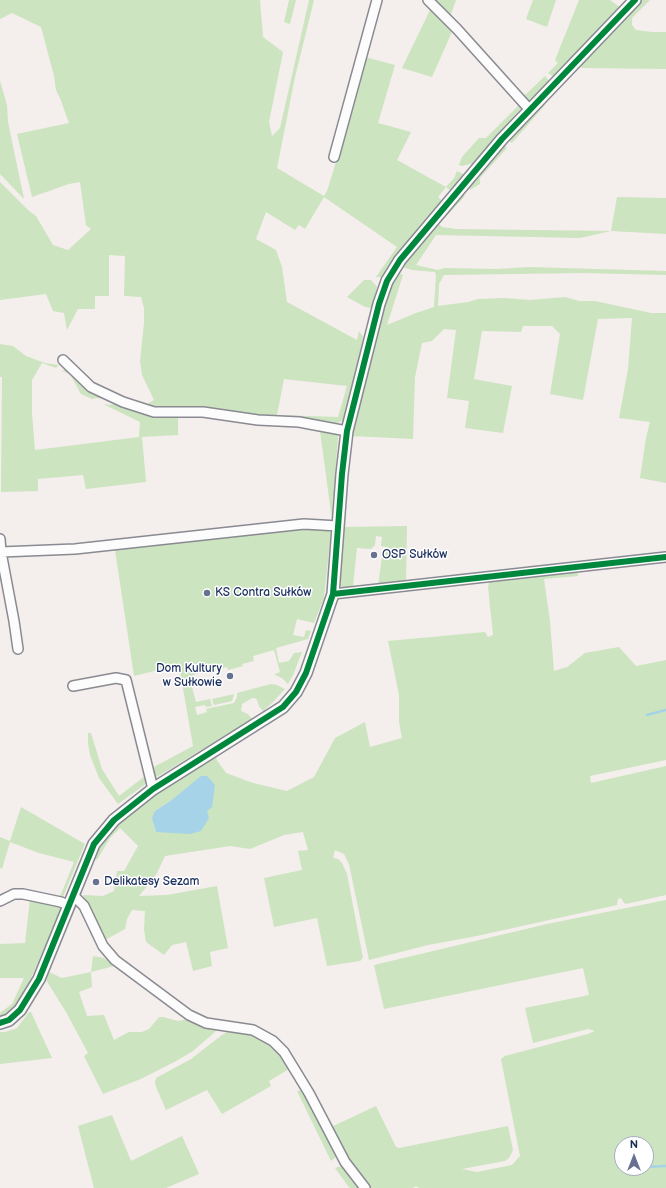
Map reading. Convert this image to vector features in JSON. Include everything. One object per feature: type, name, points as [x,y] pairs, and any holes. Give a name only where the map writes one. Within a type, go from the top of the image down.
[{"type":"street","points":[[334,157],[377,0]]},
{"type":"street","points":[[428,0],[457,28],[530,110]]},
{"type":"street","points":[[0,1023],[8,1020],[20,1010],[39,979],[94,844],[114,820],[153,789],[283,707],[296,692],[306,673],[333,594],[347,431],[378,304],[387,281],[400,260],[502,139],[635,0]]},
{"type":"street","points":[[63,360],[91,387],[123,402],[154,412],[203,412],[258,420],[299,422],[347,431]]},
{"type":"street","points":[[1,552],[75,549],[304,524],[338,526]]},
{"type":"street","points":[[0,539],[18,649]]},
{"type":"street","points":[[333,594],[666,557]]},
{"type":"street","points":[[73,686],[116,678],[126,680],[153,789]]},
{"type":"street","points":[[0,901],[14,894],[23,894],[61,902],[71,900],[84,906],[103,946],[114,960],[189,1015],[206,1023],[252,1030],[272,1041],[284,1052],[309,1093],[345,1162],[365,1188]]},
{"type":"green space","points":[[0,0],[260,0],[263,37],[283,52],[269,122],[272,136],[280,128],[309,0],[314,0],[295,77],[277,168],[324,196],[337,159],[365,57],[395,65],[378,123],[411,132],[397,160],[446,187],[438,197],[443,202],[389,266],[383,277],[376,277],[397,247],[324,197],[305,229],[299,225],[295,230],[266,212],[256,239],[276,250],[282,267],[287,302],[357,340],[359,331],[363,337],[353,387],[345,417],[342,421],[337,423],[326,423],[158,409],[144,406],[154,400],[142,375],[140,361],[144,308],[141,297],[124,296],[125,256],[109,255],[109,296],[95,296],[95,309],[78,309],[67,330],[64,313],[53,311],[46,294],[0,300],[0,182],[36,216],[53,245],[68,250],[91,229],[86,225],[80,182],[69,184],[32,197],[17,134],[69,123],[56,90],[54,76],[41,27],[12,13],[0,19]],"holes":[[[284,379],[347,386],[338,417],[277,415]]]},
{"type":"green space","points":[[289,0],[296,0],[290,24],[284,22]]},
{"type":"green space","points":[[433,0],[456,0],[450,17]]},
{"type":"green space","points":[[533,0],[556,0],[547,27],[526,19]]},
{"type":"green space","points":[[579,0],[610,0],[621,8],[554,77],[548,73],[558,63],[555,60]]},
{"type":"green space","points":[[641,0],[650,0],[632,18],[632,25],[636,30],[666,32],[666,69],[582,68],[580,65]]},
{"type":"green space","points":[[431,8],[452,29],[432,77],[402,68]]},
{"type":"green space","points":[[545,76],[549,83],[531,101],[528,101],[523,97]]},
{"type":"green space","points":[[0,81],[7,105],[8,122],[24,199],[0,174]]},
{"type":"green space","points":[[516,100],[521,105],[521,108],[474,163],[462,166],[459,165],[462,157],[479,138],[486,138],[518,106]]},
{"type":"green space","points":[[541,105],[545,105],[512,143],[507,139]]},
{"type":"green space","points":[[500,146],[505,146],[507,148],[480,178],[480,184],[470,190],[468,185]]},
{"type":"green space","points":[[457,171],[463,174],[463,176],[451,191],[446,187],[454,178]]},
{"type":"green space","points":[[461,195],[465,196],[439,224],[442,227],[456,229],[611,231],[580,238],[436,235],[416,265],[438,270],[445,268],[497,269],[529,267],[666,271],[666,275],[582,273],[444,275],[439,284],[438,306],[468,302],[478,299],[505,298],[530,300],[565,297],[579,301],[595,301],[651,313],[666,313],[666,483],[640,478],[650,422],[619,418],[628,369],[632,318],[598,319],[583,400],[550,394],[560,334],[552,326],[523,326],[521,332],[482,331],[474,379],[512,386],[503,433],[465,428],[469,401],[447,398],[456,330],[444,329],[432,341],[422,343],[415,377],[413,439],[352,436],[353,421],[374,346],[382,306],[395,274],[399,273],[403,275],[387,325],[434,307],[435,272],[412,270],[402,267]]},
{"type":"green space","points":[[617,197],[666,198],[666,234],[611,231]]},
{"type":"green space","points":[[364,280],[371,280],[377,287],[372,308],[365,307],[347,297]]},
{"type":"green space","points":[[0,344],[13,346],[26,356],[45,363],[59,365],[56,368],[42,363],[32,380],[32,413],[35,450],[139,437],[140,422],[103,404],[110,405],[118,403],[178,416],[178,435],[142,437],[146,482],[86,489],[83,475],[38,479],[38,491],[1,492],[2,377],[0,377]]},
{"type":"green space","points":[[66,368],[107,399],[92,399],[81,394],[70,374],[62,371]]},
{"type":"green space","points":[[320,431],[334,433],[338,438],[332,520]]},
{"type":"green space","points":[[407,526],[406,582],[378,586],[382,556],[386,547],[381,546],[382,537],[376,536],[375,545],[371,549],[357,548],[353,586],[367,587],[345,590],[339,584],[344,527]]},
{"type":"green space","points":[[304,527],[321,528],[331,532],[324,598],[314,623],[297,619],[293,635],[304,637],[306,630],[311,631],[308,639],[276,648],[279,663],[289,661],[294,653],[302,652],[288,684],[282,678],[275,675],[280,672],[274,650],[253,656],[254,661],[242,664],[243,666],[228,670],[227,667],[195,674],[190,680],[196,702],[210,699],[212,706],[206,707],[205,705],[195,707],[197,715],[207,712],[206,709],[234,703],[237,693],[271,684],[285,689],[263,711],[255,698],[252,698],[242,704],[241,711],[248,714],[252,719],[155,778],[152,774],[152,768],[193,746],[179,665],[134,676],[115,550]]},
{"type":"green space","points":[[578,570],[578,576],[544,579],[550,621],[554,671],[567,667],[585,653],[619,647],[636,666],[666,660],[666,760],[590,776],[591,783],[666,766],[666,895],[626,904],[621,898],[618,899],[617,905],[477,936],[428,945],[369,960],[349,864],[344,854],[335,850],[333,858],[338,859],[342,863],[347,874],[363,958],[360,961],[327,966],[317,918],[274,927],[264,878],[302,870],[298,851],[308,850],[303,832],[284,835],[250,849],[230,846],[165,856],[156,875],[139,896],[167,895],[217,886],[228,948],[210,952],[212,966],[193,971],[186,942],[172,945],[164,955],[146,942],[144,929],[145,911],[132,910],[127,919],[125,929],[105,940],[83,895],[103,896],[114,891],[117,871],[124,871],[138,846],[120,828],[110,838],[97,860],[94,858],[109,833],[125,817],[146,799],[214,757],[218,758],[216,759],[226,773],[253,783],[287,791],[314,777],[335,738],[365,722],[370,747],[402,738],[399,722],[399,695],[388,641],[485,632],[488,637],[493,635],[488,587],[490,580]],"holes":[[[173,799],[156,832],[154,825],[155,811]]]},
{"type":"green space","points":[[234,694],[232,701],[214,705],[212,699]]},
{"type":"green space","points":[[88,733],[91,733],[102,769],[119,796],[145,776],[147,783],[118,804],[99,778],[90,755]]},
{"type":"green space","points":[[21,807],[85,844],[62,899],[59,899],[74,862],[39,853],[10,842],[2,869],[0,868],[0,837],[10,841]]},
{"type":"green space","points":[[30,899],[60,905],[61,911],[21,1000],[12,1012],[0,1018],[0,1013],[12,1004],[24,978],[0,978],[0,944],[25,943]]},
{"type":"green space","points":[[666,900],[666,1188],[419,1188],[416,1186],[413,1188],[370,1188],[351,1167],[331,1127],[376,1106],[396,1147],[399,1148],[508,1126],[513,1150],[509,1158],[505,1161],[462,1169],[477,1172],[512,1165],[520,1156],[501,1059],[505,1056],[595,1031],[588,1029],[533,1043],[525,1008],[589,995],[583,968],[384,1009],[374,965],[547,924]]},
{"type":"green space","points":[[93,956],[104,958],[114,966],[91,972]]},
{"type":"green space","points":[[49,972],[62,978],[91,972],[92,987],[79,992],[87,1016],[104,1015],[114,1040],[129,1032],[142,1032],[149,1029],[159,1017],[178,1021],[189,1019],[216,1029],[215,1032],[193,1051],[176,1061],[143,1078],[103,1094],[84,1056],[88,1053],[66,1012],[46,980]]},
{"type":"green space","points":[[29,1012],[31,1012],[52,1058],[0,1064],[0,1032],[17,1028]]},
{"type":"green space","points":[[233,1031],[253,1035],[265,1041],[277,1050],[285,1059],[289,1069],[269,1081],[271,1086],[222,1114],[207,1090],[166,1110],[156,1087],[156,1078],[191,1059],[222,1035]]},
{"type":"green space","points":[[303,1090],[337,1156],[331,1161],[297,1091]]},
{"type":"green space","points":[[112,1115],[131,1161],[182,1136],[199,1174],[166,1188],[94,1188],[78,1126]]},
{"type":"green space","points":[[342,1166],[360,1188],[350,1188],[348,1186],[335,1168]]},
{"type":"water","points":[[201,776],[207,776],[215,785],[212,807],[207,811],[209,818],[201,831],[190,834],[156,832],[152,818],[155,811],[173,799]]},
{"type":"waterway","points":[[647,715],[666,710]]},
{"type":"waterway","points":[[654,1167],[666,1166]]},
{"type":"cycle path","points":[[0,1023],[9,1020],[20,1010],[39,979],[94,844],[114,820],[153,789],[283,707],[296,692],[306,673],[333,594],[342,474],[347,431],[379,304],[387,281],[400,260],[502,139],[635,0]]},
{"type":"cycle path","points":[[333,594],[666,557]]},
{"type":"place","name":"OSP Sułków","points":[[374,555]]},
{"type":"place","name":"KS Contra Sułków","points":[[207,593]]},
{"type":"place","name":"Dom Kultury w Sułkowie","points":[[230,676]]},
{"type":"place","name":"Delikatesy Sezam","points":[[96,882]]}]
